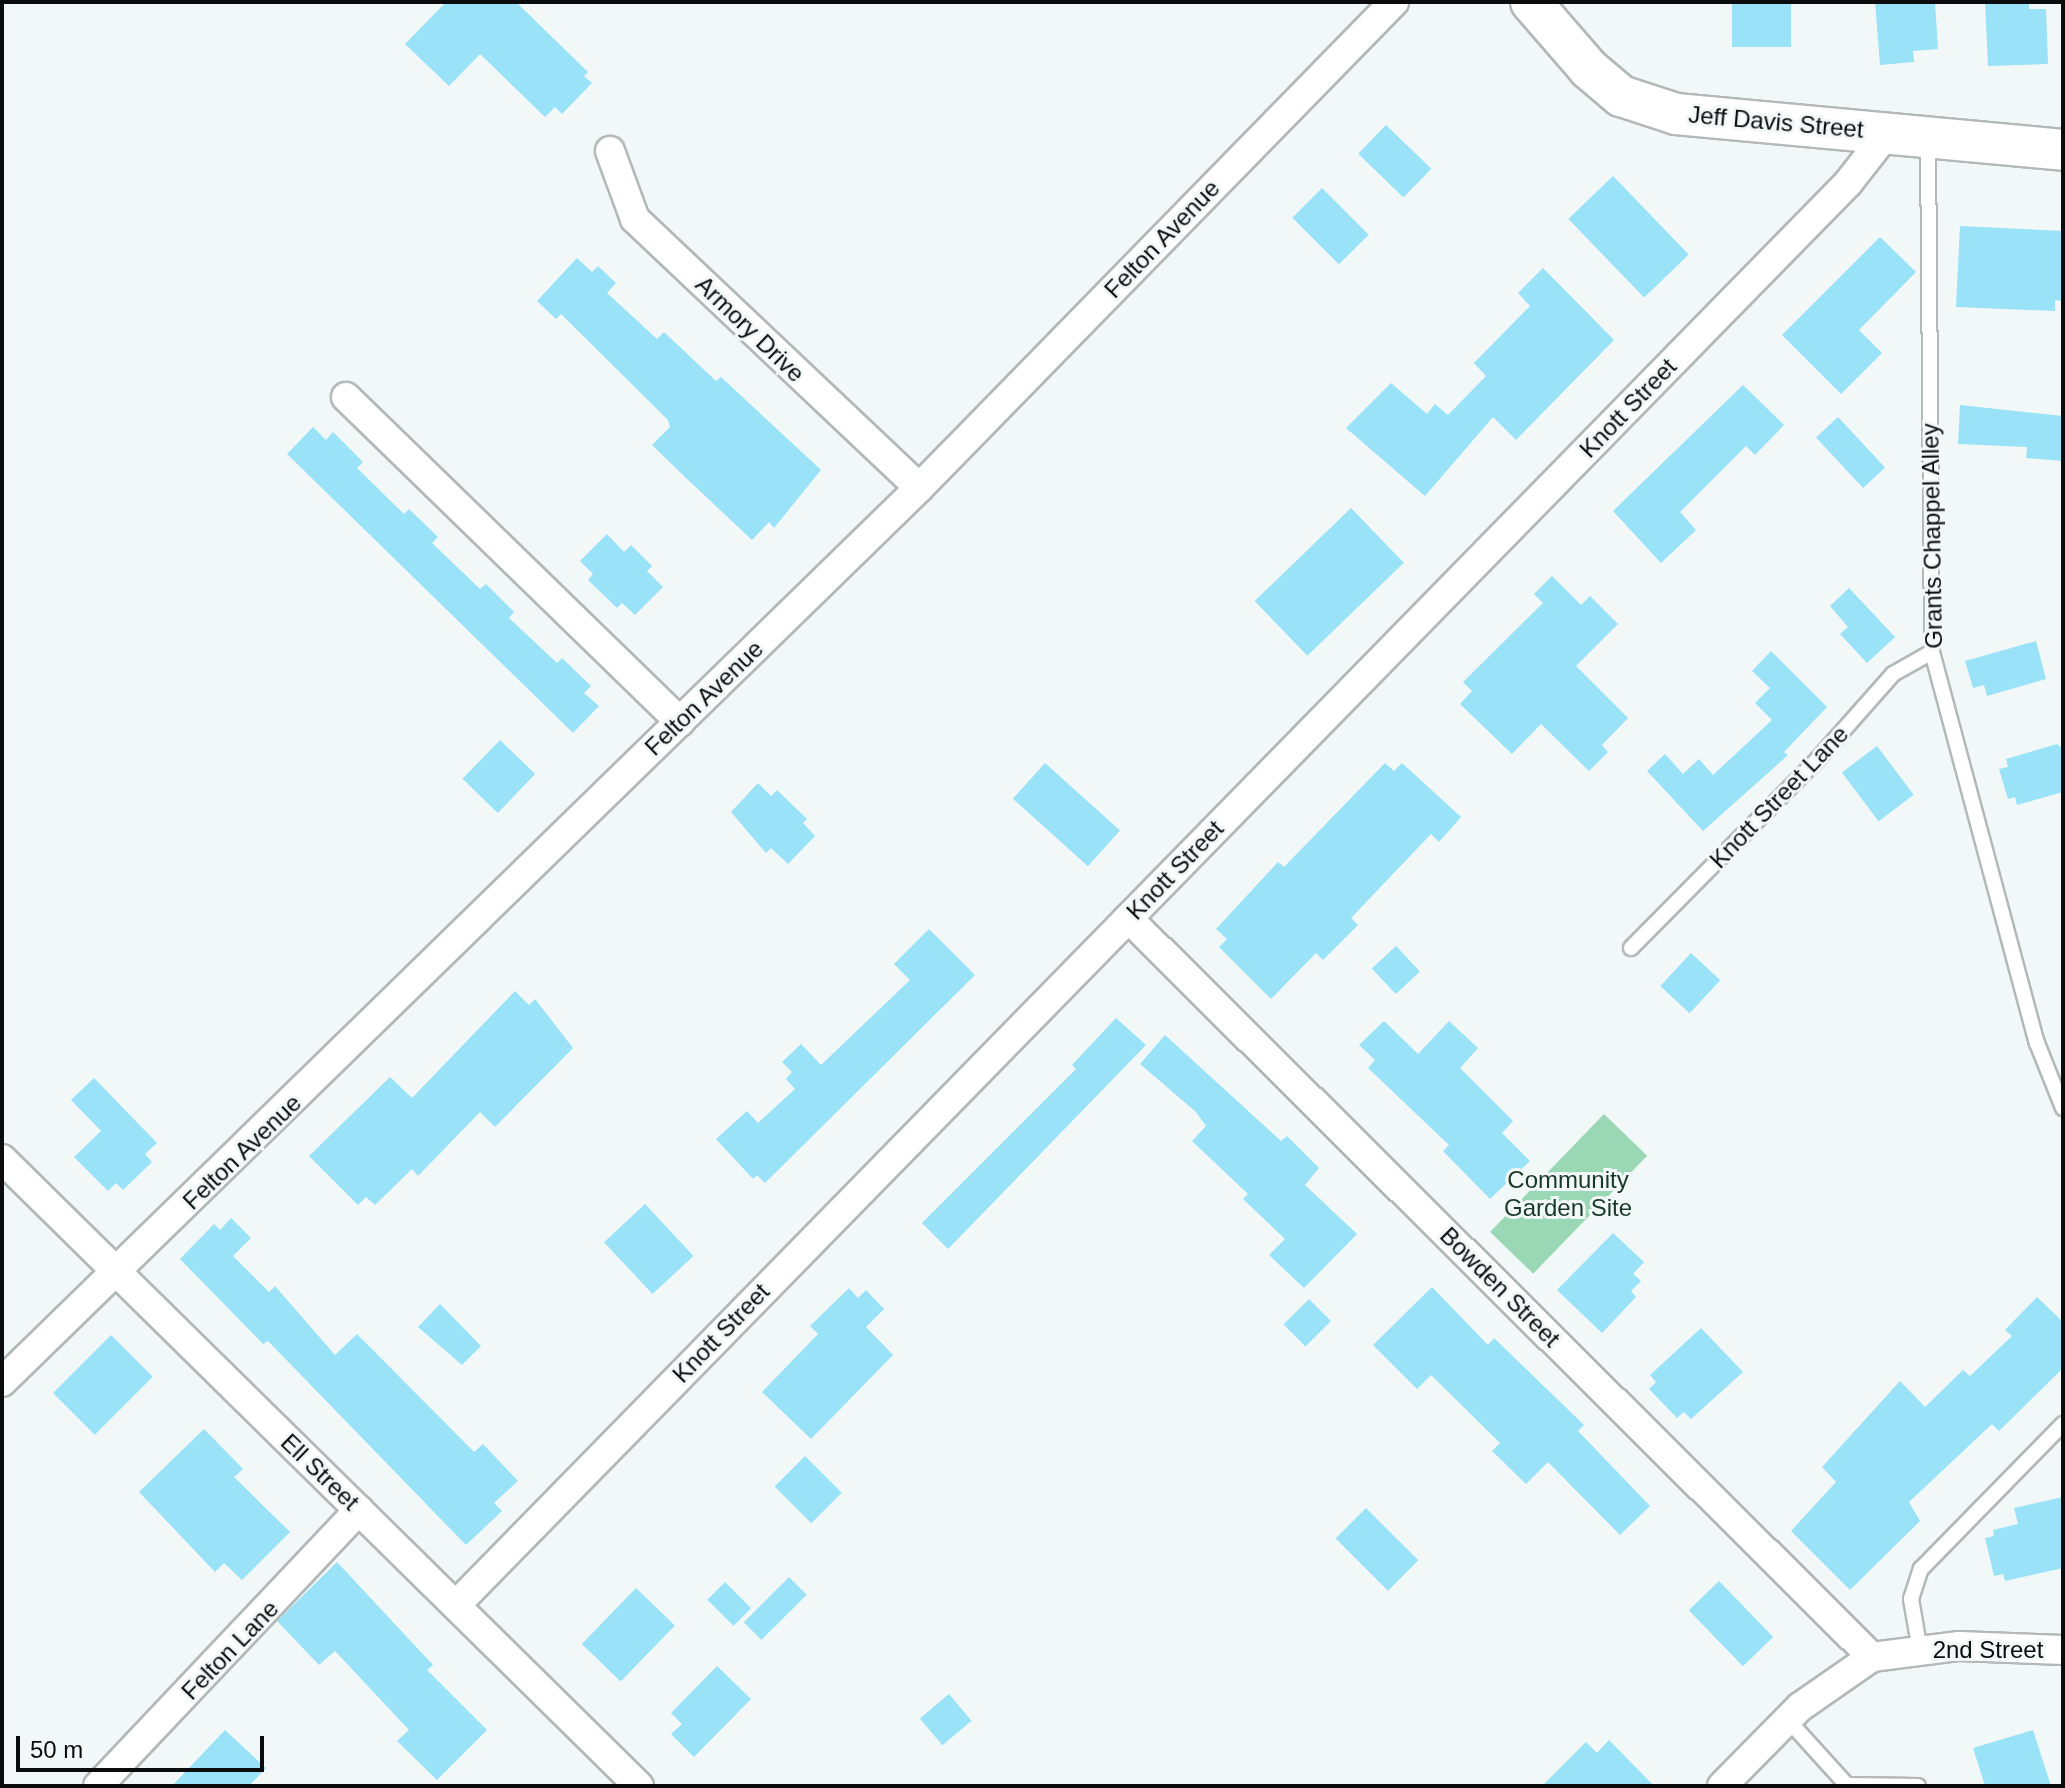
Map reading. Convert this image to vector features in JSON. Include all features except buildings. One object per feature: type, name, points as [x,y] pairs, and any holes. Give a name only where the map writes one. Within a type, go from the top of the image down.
[{"type":"street","name":"Felton Avenue","points":[[2,1382],[117,1274],[919,488],[1394,2]]},
{"type":"street","name":"Jeff Davis Street","points":[[1531,2],[1589,69],[1621,96],[1676,114],[2063,150]]},
{"type":"street","name":"Knott Street","points":[[456,1605],[1837,195],[1888,132]]},
{"type":"street","name":"Armory Drive","points":[[610,151],[635,219],[919,488]]},
{"type":"street","points":[[346,397],[680,722]]},
{"type":"street","name":"Bowden Street","points":[[1128,918],[1872,1657]]},
{"type":"street","name":"Ell Street","points":[[2,1159],[639,1786]]},
{"type":"street","name":"Felton Lane","points":[[98,1786],[359,1510]]},
{"type":"street","name":"2nd Street","points":[[1722,1786],[1788,1720],[1872,1657],[1959,1646],[2063,1650]]},
{"type":"lane","name":"Grants Chappel Alley","points":[[1928,137],[1932,652],[2037,1043],[2063,1108]]},
{"type":"lane","name":"Knott Street Lane","points":[[1631,948],[1817,760],[1893,674],[1932,652]]},
{"type":"lane","points":[[1920,1651],[1911,1599],[1921,1569],[2063,1424]]},
{"type":"lane","points":[[1788,1720],[1847,1785],[1918,1786]]},
{"type":"green space","name":"Community Garden Site","points":[[1604,1114],[1647,1156],[1533,1274],[1490,1232]]}]
